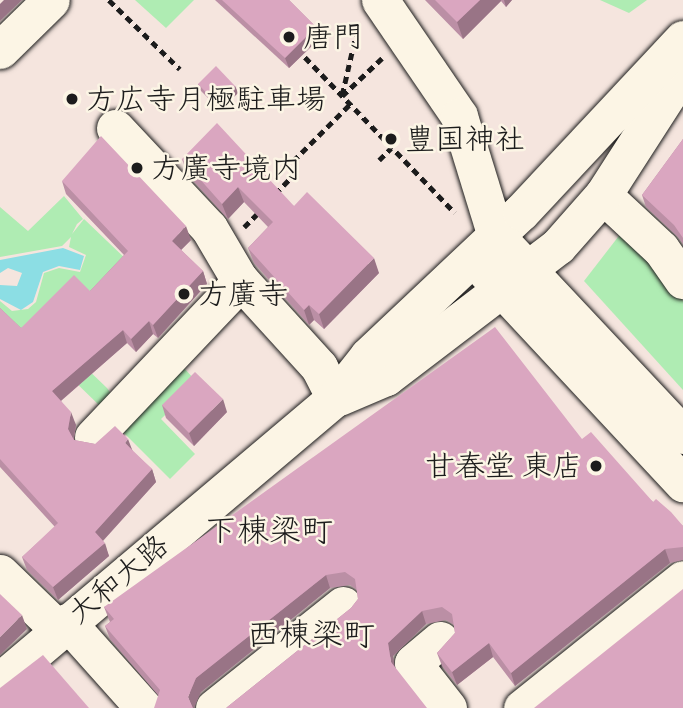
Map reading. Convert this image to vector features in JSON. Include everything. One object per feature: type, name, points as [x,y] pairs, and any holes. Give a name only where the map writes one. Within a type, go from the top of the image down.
[{"type":"street","points":[[0,50],[51,0]]},
{"type":"street","points":[[371,6],[458,116],[485,247],[515,279],[683,483]]},
{"type":"street","points":[[335,398],[368,356],[485,247],[683,39]]},
{"type":"street","points":[[335,398],[386,377],[558,246],[603,195],[679,85]]},
{"type":"street","points":[[115,128],[201,218],[232,266],[320,367],[335,398]]},
{"type":"street","points":[[603,195],[661,249],[683,280]]},
{"type":"street","points":[[93,437],[232,266]]},
{"type":"street","points":[[515,279],[683,435]]},
{"type":"street","name":"大和大路","points":[[0,681],[335,398]]},
{"type":"street","points":[[0,572],[62,626],[144,708]]},
{"type":"street","points":[[522,708],[683,579]]},
{"type":"street","points":[[214,708],[343,605]]},
{"type":"street","points":[[440,640],[413,663],[448,708]]},
{"type":"path","points":[[109,0],[180,69]]},
{"type":"path","points":[[342,96],[371,6]]},
{"type":"path","points":[[305,57],[456,215]]},
{"type":"path","points":[[272,197],[295,173],[293,161],[350,104]]},
{"type":"path","points":[[379,160],[391,148]]},
{"type":"path","points":[[232,266],[257,214],[264,206]]},
{"type":"path","points":[[249,207],[257,214]]},
{"type":"green space","points":[[135,0],[194,0],[166,28]]},
{"type":"green space","points":[[600,0],[647,0],[629,13]]},
{"type":"green space","points":[[64,196],[83,219],[72,234],[84,219],[130,263],[55,338],[115,399],[102,408],[0,309],[0,301],[12,311],[28,309],[36,302],[44,273],[59,268],[80,272],[86,255],[69,247],[71,237],[62,246],[0,257],[0,207],[28,231]]},
{"type":"green space","points":[[625,228],[642,242],[683,301],[683,390],[584,281]]},
{"type":"green space","points":[[181,365],[198,383],[161,419],[195,454],[170,479],[118,427]]},
{"type":"water","points":[[63,248],[84,256],[80,270],[59,266],[43,272],[33,302],[21,310],[0,299],[0,285],[17,286],[22,273],[8,268],[0,273],[0,260]]},
{"type":"building","points":[[222,0],[289,0],[316,27],[285,58]]},
{"type":"building","points":[[435,0],[480,0],[457,22]]},
{"type":"building","points":[[216,66],[235,86],[217,104],[198,84]]},
{"type":"building","points":[[217,123],[294,206],[307,192],[374,258],[319,314],[309,305],[304,310],[248,248],[273,222],[238,187],[222,204],[182,159]]},
{"type":"building","points":[[101,136],[186,226],[172,241],[203,271],[153,325],[149,321],[131,339],[123,330],[52,391],[71,412],[68,429],[74,440],[95,444],[115,426],[128,439],[125,443],[152,469],[95,532],[105,543],[53,587],[22,557],[58,523],[0,459],[0,308],[21,328],[74,275],[90,291],[128,251],[62,181]]},
{"type":"building","points":[[683,139],[683,238],[674,225],[642,195]]},
{"type":"building","points":[[495,327],[582,439],[591,432],[653,502],[656,499],[683,526],[683,547],[665,549],[511,673],[489,643],[452,672],[437,653],[455,633],[452,614],[442,607],[422,611],[388,643],[391,662],[427,708],[226,708],[351,608],[358,599],[355,579],[345,572],[326,575],[196,678],[188,697],[193,708],[154,708],[160,690],[105,626],[114,619],[104,607]]},
{"type":"building","points":[[195,372],[223,399],[189,433],[162,405]]},
{"type":"building","points":[[683,589],[683,708],[534,708]]},
{"type":"building","points":[[0,594],[22,615],[0,637]]},
{"type":"building","points":[[43,655],[89,708],[0,708],[0,688]]},
{"type":"place","name":"唐門","points":[[289,37]]},
{"type":"place","name":"方広寺月極駐車場","points":[[72,99]]},
{"type":"place","name":"豊国神社","points":[[391,139]]},
{"type":"place","name":"方廣寺境内","points":[[137,168]]},
{"type":"place","name":"方廣寺","points":[[184,294]]},
{"type":"place","name":"甘春堂 東店","points":[[596,466]]},
{"type":"district","name":"下棟梁町","points":[[269,531]]},
{"type":"district","name":"西棟梁町","points":[[311,635]]}]
